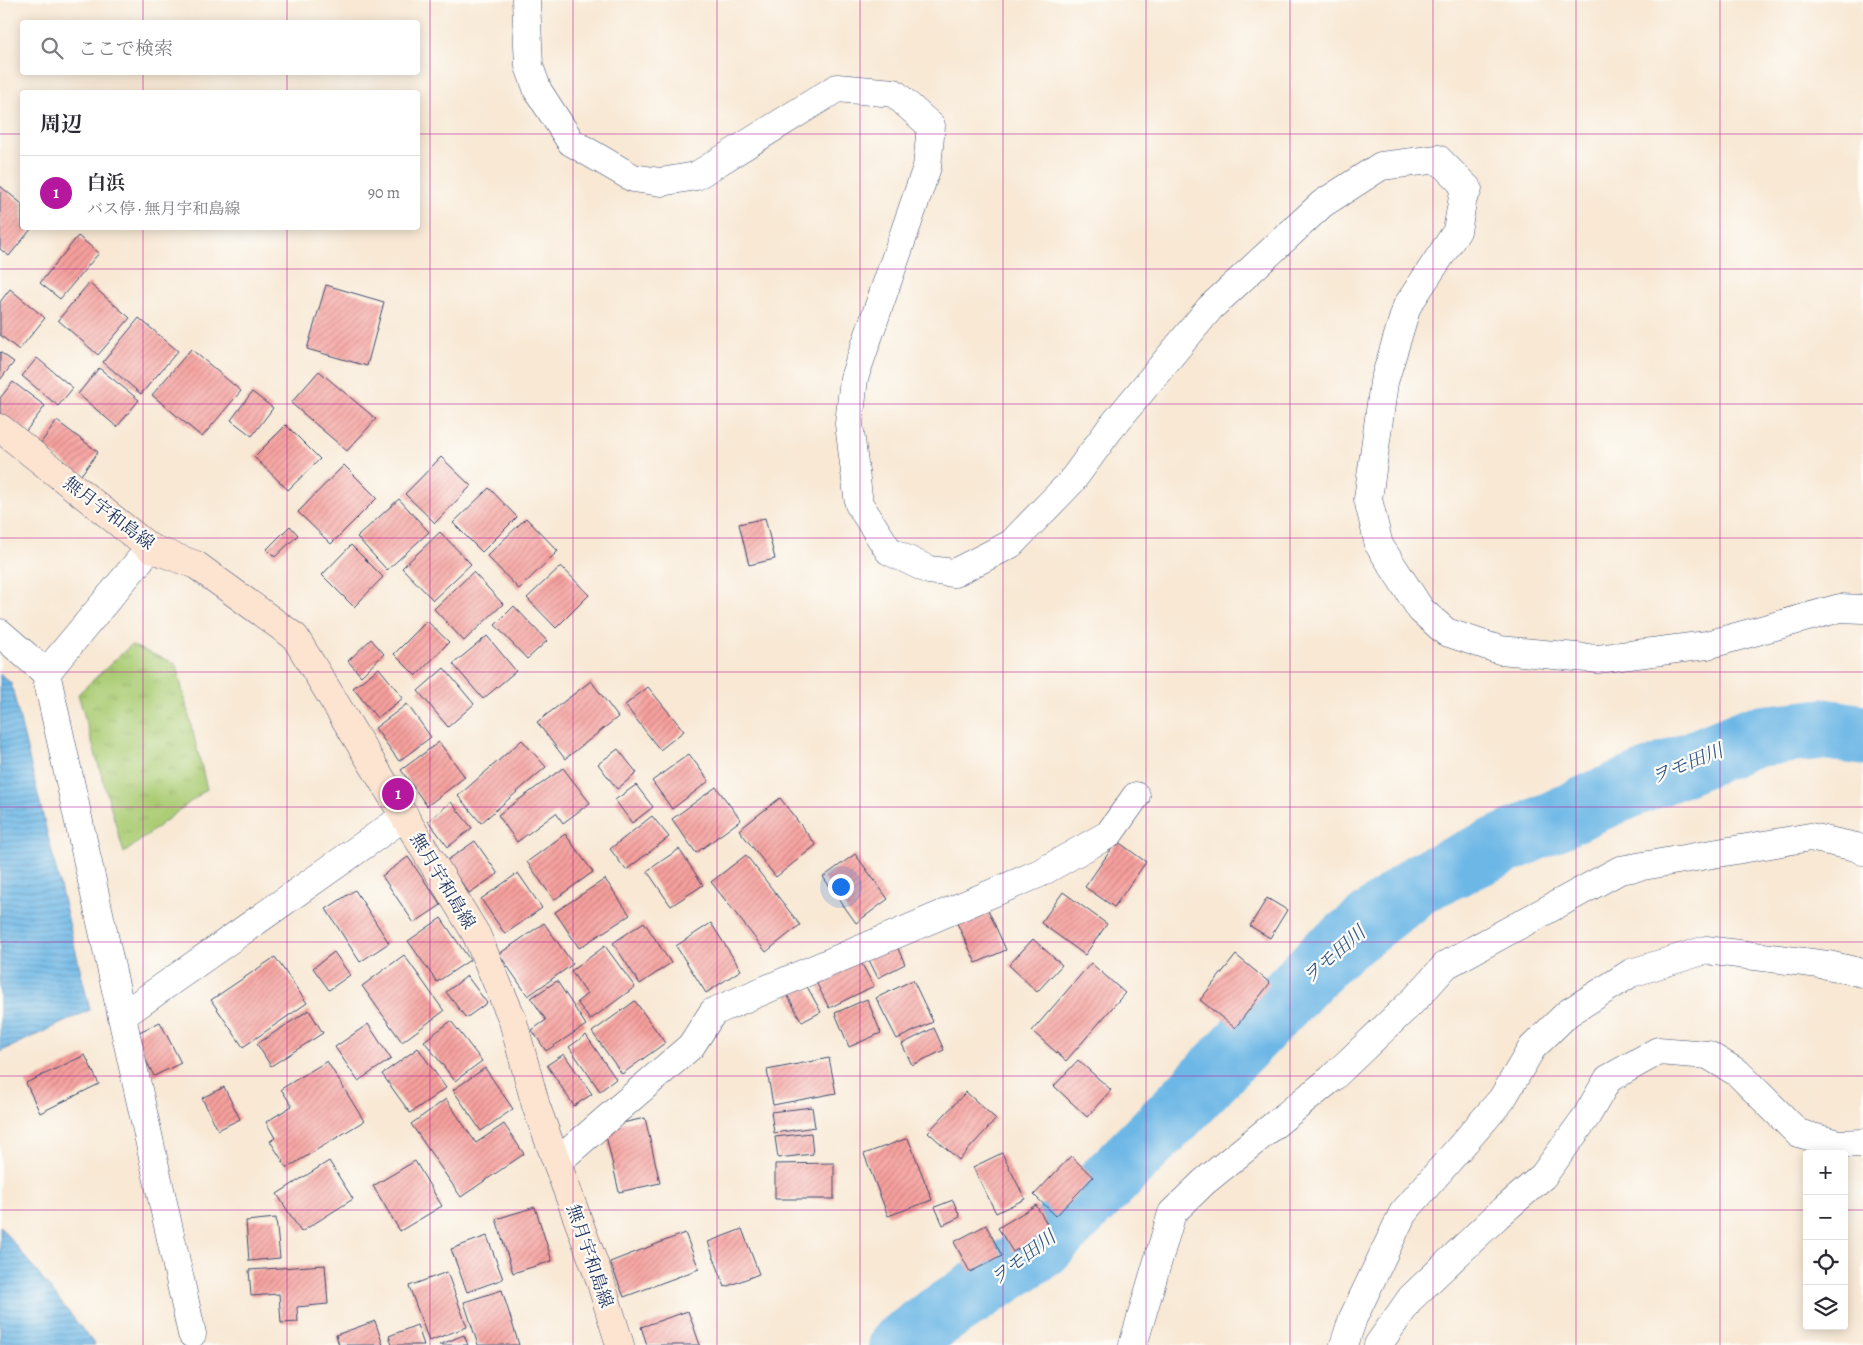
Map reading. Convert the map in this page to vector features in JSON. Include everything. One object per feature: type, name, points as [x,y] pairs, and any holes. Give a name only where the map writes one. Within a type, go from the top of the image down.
[{"type":"main road","name":"無月宇和島線","points":[[0,428],[150,548],[196,565],[295,637],[405,816],[479,942],[512,1018],[536,1106],[599,1277],[620,1345]]},
{"type":"street","points":[[526,0],[529,66],[538,91],[571,142],[633,178],[661,182],[696,176],[838,88],[894,93],[931,126],[927,167],[854,378],[849,424],[859,504],[889,550],[929,570],[954,573],[1011,544],[1071,482],[1110,430],[1210,308],[1322,204],[1381,166],[1438,159],[1468,189],[1462,197],[1458,231],[1407,306],[1384,382],[1368,499],[1379,546],[1421,610],[1446,632],[1500,650],[1598,659],[1707,645],[1840,608],[1863,609]]},
{"type":"street","points":[[46,673],[150,548]]},
{"type":"street","points":[[0,633],[46,673],[192,1334]]},
{"type":"street","points":[[557,1162],[691,1046],[713,1012],[1040,873],[1109,834],[1136,796]]},
{"type":"street","points":[[122,1016],[405,816]]},
{"type":"street","points":[[1133,1345],[1172,1213],[1204,1182],[1331,1079],[1416,998],[1446,964],[1620,870],[1810,837],[1856,847],[1863,851]]},
{"type":"street","points":[[1344,1345],[1353,1318],[1404,1213],[1502,1099],[1532,1048],[1568,1013],[1631,973],[1706,950],[1828,965],[1863,973]]},
{"type":"street","points":[[1378,1345],[1411,1298],[1496,1216],[1543,1176],[1586,1117],[1608,1079],[1658,1051],[1708,1055],[1738,1073],[1798,1133],[1838,1144],[1863,1143]]},
{"type":"green space","points":[[131,645],[176,664],[207,789],[124,853],[78,694]]},
{"type":"water","points":[[0,674],[11,683],[90,1010],[0,1052]]},
{"type":"water","points":[[0,1226],[95,1345],[0,1345]]},
{"type":"building","points":[[0,186],[20,202],[20,230],[30,230],[9,256],[0,249]]},
{"type":"building","points":[[78,236],[99,253],[60,299],[40,283]]},
{"type":"building","points":[[89,283],[130,318],[98,355],[58,320]]},
{"type":"building","points":[[326,285],[384,302],[367,366],[307,349]]},
{"type":"building","points":[[10,289],[45,318],[19,350],[0,335],[0,302]]},
{"type":"building","points":[[139,318],[178,351],[141,394],[103,362]]},
{"type":"building","points":[[191,349],[241,391],[202,437],[152,395]]},
{"type":"building","points":[[0,352],[14,362],[0,380]]},
{"type":"building","points":[[37,358],[73,388],[58,406],[22,376]]},
{"type":"building","points":[[99,368],[139,400],[117,427],[78,394]]},
{"type":"building","points":[[319,371],[376,419],[347,451],[291,403]]},
{"type":"building","points":[[13,382],[45,406],[23,435],[0,418],[0,398]]},
{"type":"building","points":[[252,392],[273,408],[252,436],[231,420]]},
{"type":"building","points":[[57,421],[98,452],[81,475],[40,444]]},
{"type":"building","points":[[286,425],[320,459],[288,490],[254,457]]},
{"type":"building","points":[[441,457],[471,486],[435,523],[405,494]]},
{"type":"building","points":[[344,465],[377,498],[331,544],[298,512]]},
{"type":"building","points":[[489,488],[517,517],[482,552],[453,523]]},
{"type":"building","points":[[399,499],[429,532],[387,570],[357,537]]},
{"type":"building","points":[[526,518],[558,551],[519,589],[487,556]]},
{"type":"building","points":[[765,518],[775,559],[749,565],[739,524]]},
{"type":"building","points":[[290,526],[298,535],[275,557],[267,549]]},
{"type":"building","points":[[440,532],[471,564],[433,600],[402,568]]},
{"type":"building","points":[[351,545],[383,577],[354,607],[322,575]]},
{"type":"building","points":[[561,566],[589,595],[556,628],[527,598]]},
{"type":"building","points":[[473,572],[503,604],[464,641],[434,609]]},
{"type":"building","points":[[514,606],[547,641],[527,659],[495,625]]},
{"type":"building","points":[[427,621],[449,642],[416,676],[394,654]]},
{"type":"building","points":[[487,636],[516,671],[483,699],[453,664]]},
{"type":"building","points":[[371,639],[384,654],[361,676],[348,661]]},
{"type":"building","points":[[379,668],[403,698],[377,718],[353,688]]},
{"type":"building","points":[[444,668],[474,704],[448,727],[418,691]]},
{"type":"building","points":[[591,681],[618,717],[565,759],[537,722]]},
{"type":"building","points":[[648,687],[684,731],[660,750],[625,705]]},
{"type":"building","points":[[407,704],[431,737],[399,761],[375,728]]},
{"type":"building","points":[[522,740],[546,767],[481,823],[458,796]]},
{"type":"building","points":[[439,742],[465,777],[427,806],[401,770]]},
{"type":"building","points":[[618,749],[637,773],[617,789],[598,764]]},
{"type":"building","points":[[689,754],[709,781],[672,809],[652,781]]},
{"type":"building","points":[[563,768],[590,803],[563,823],[556,813],[517,842],[498,815]]},
{"type":"building","points":[[636,785],[653,807],[632,823],[615,800]]},
{"type":"building","points":[[716,787],[741,820],[696,853],[672,819]]},
{"type":"building","points":[[780,798],[816,845],[776,877],[739,830]]},
{"type":"building","points":[[451,802],[472,828],[448,847],[428,821]]},
{"type":"building","points":[[652,816],[669,837],[626,870],[610,849]]},
{"type":"building","points":[[565,834],[593,872],[554,900],[527,862]]},
{"type":"building","points":[[475,841],[498,874],[469,893],[446,861]]},
{"type":"building","points":[[1117,841],[1146,862],[1114,907],[1085,887]]},
{"type":"building","points":[[679,849],[703,885],[671,906],[647,871]]},
{"type":"building","points":[[855,854],[888,899],[856,923],[823,877]]},
{"type":"building","points":[[746,855],[800,925],[766,952],[711,882]]},
{"type":"building","points":[[408,857],[441,905],[414,923],[382,876]]},
{"type":"building","points":[[518,873],[542,908],[505,934],[481,899]]},
{"type":"building","points":[[605,879],[630,915],[579,948],[555,912]]},
{"type":"building","points":[[355,890],[389,943],[360,962],[326,909]]},
{"type":"building","points":[[1063,892],[1107,924],[1085,955],[1041,923]]},
{"type":"building","points":[[1267,898],[1287,910],[1270,938],[1250,926]]},
{"type":"building","points":[[986,905],[1006,950],[976,963],[955,919]]},
{"type":"building","points":[[441,918],[470,960],[437,982],[408,941]]},
{"type":"building","points":[[644,922],[671,963],[640,984],[613,943]]},
{"type":"building","points":[[544,923],[573,964],[528,996],[499,954]]},
{"type":"building","points":[[711,923],[741,970],[706,993],[676,946]]},
{"type":"building","points":[[1033,939],[1062,965],[1037,992],[1009,965]]},
{"type":"building","points":[[894,940],[905,964],[878,978],[866,954]]},
{"type":"building","points":[[605,946],[635,987],[590,1020],[577,1002],[587,994],[571,971]]},
{"type":"building","points":[[334,952],[350,975],[329,990],[313,968]]},
{"type":"building","points":[[404,955],[444,1011],[402,1042],[362,986]]},
{"type":"building","points":[[1236,955],[1270,983],[1235,1028],[1200,1000]]},
{"type":"building","points":[[275,957],[307,1003],[243,1047],[211,1000]]},
{"type":"building","points":[[858,957],[874,986],[829,1008],[815,980]]},
{"type":"building","points":[[1091,963],[1125,993],[1066,1061],[1032,1031]]},
{"type":"building","points":[[467,976],[487,1003],[466,1018],[446,992]]},
{"type":"building","points":[[913,980],[933,1022],[897,1039],[876,998]]},
{"type":"building","points":[[557,981],[586,1025],[546,1051],[532,1030],[546,1020],[531,998]]},
{"type":"building","points":[[804,981],[821,1012],[802,1022],[785,991]]},
{"type":"building","points":[[867,999],[881,1033],[849,1047],[835,1013]]},
{"type":"building","points":[[635,1001],[665,1043],[622,1074],[592,1032]]},
{"type":"building","points":[[309,1010],[323,1033],[271,1066],[257,1044]]},
{"type":"building","points":[[451,1021],[482,1061],[455,1081],[424,1041]]},
{"type":"building","points":[[160,1022],[181,1063],[154,1076],[133,1035]]},
{"type":"building","points":[[368,1024],[391,1059],[358,1081],[335,1047]]},
{"type":"building","points":[[934,1028],[944,1050],[912,1065],[902,1044]]},
{"type":"building","points":[[586,1035],[616,1079],[600,1091],[569,1047]]},
{"type":"building","points":[[418,1048],[446,1088],[410,1113],[382,1074]]},
{"type":"building","points":[[564,1054],[592,1094],[574,1106],[547,1065]]},
{"type":"building","points":[[85,1055],[99,1084],[40,1113],[26,1083]]},
{"type":"building","points":[[829,1058],[836,1093],[773,1105],[767,1070]]},
{"type":"building","points":[[1078,1060],[1111,1090],[1087,1117],[1054,1086]]},
{"type":"building","points":[[327,1061],[364,1121],[287,1168],[270,1141],[275,1138],[266,1122],[292,1106],[281,1089]]},
{"type":"building","points":[[485,1068],[513,1109],[481,1131],[453,1090]]},
{"type":"building","points":[[224,1087],[240,1119],[218,1130],[202,1098]]},
{"type":"building","points":[[966,1092],[996,1119],[959,1160],[928,1132]]},
{"type":"building","points":[[446,1099],[476,1143],[504,1124],[524,1154],[461,1197],[411,1124]]},
{"type":"building","points":[[812,1107],[815,1127],[774,1133],[771,1112]]},
{"type":"building","points":[[645,1118],[660,1183],[619,1192],[604,1127]]},
{"type":"building","points":[[811,1133],[813,1154],[778,1158],[775,1137]]},
{"type":"building","points":[[908,1138],[932,1200],[888,1216],[864,1154]]},
{"type":"building","points":[[1002,1153],[1025,1199],[996,1213],[973,1167]]},
{"type":"building","points":[[1071,1156],[1093,1177],[1056,1216],[1034,1195]]},
{"type":"building","points":[[329,1161],[353,1199],[301,1232],[277,1194]]},
{"type":"building","points":[[415,1161],[442,1206],[400,1231],[373,1186]]},
{"type":"building","points":[[834,1163],[834,1199],[775,1199],[775,1164]]},
{"type":"building","points":[[953,1200],[960,1217],[943,1225],[935,1207]]},
{"type":"building","points":[[1036,1205],[1050,1229],[1013,1252],[998,1228]]},
{"type":"building","points":[[535,1207],[552,1261],[513,1273],[496,1219]]},
{"type":"building","points":[[276,1218],[280,1258],[249,1261],[246,1221]]},
{"type":"building","points":[[986,1225],[1002,1256],[970,1272],[954,1242]]},
{"type":"building","points":[[742,1229],[759,1274],[725,1287],[708,1242]]},
{"type":"building","points":[[685,1233],[699,1269],[624,1297],[610,1262]]},
{"type":"building","points":[[487,1236],[503,1279],[467,1292],[451,1249]]},
{"type":"building","points":[[325,1265],[328,1304],[297,1307],[298,1322],[281,1323],[279,1294],[251,1296],[249,1270]]},
{"type":"building","points":[[447,1272],[467,1327],[429,1341],[409,1286]]},
{"type":"building","points":[[502,1290],[519,1345],[478,1345],[464,1302]]},
{"type":"building","points":[[688,1311],[700,1345],[647,1345],[641,1327]]},
{"type":"building","points":[[375,1321],[383,1345],[339,1345],[336,1335]]},
{"type":"building","points":[[417,1325],[424,1345],[392,1345],[389,1336]]},
{"type":"building","points":[[464,1335],[468,1345],[439,1345]]},
{"type":"waterway","name":"ヲモ田川","points":[[899,1345],[930,1322],[1042,1248],[1174,1115],[1327,956],[1422,882],[1595,802],[1752,737],[1823,729],[1863,735]]},
{"type":"place","name":"白浜","points":[[398,794]]}]
